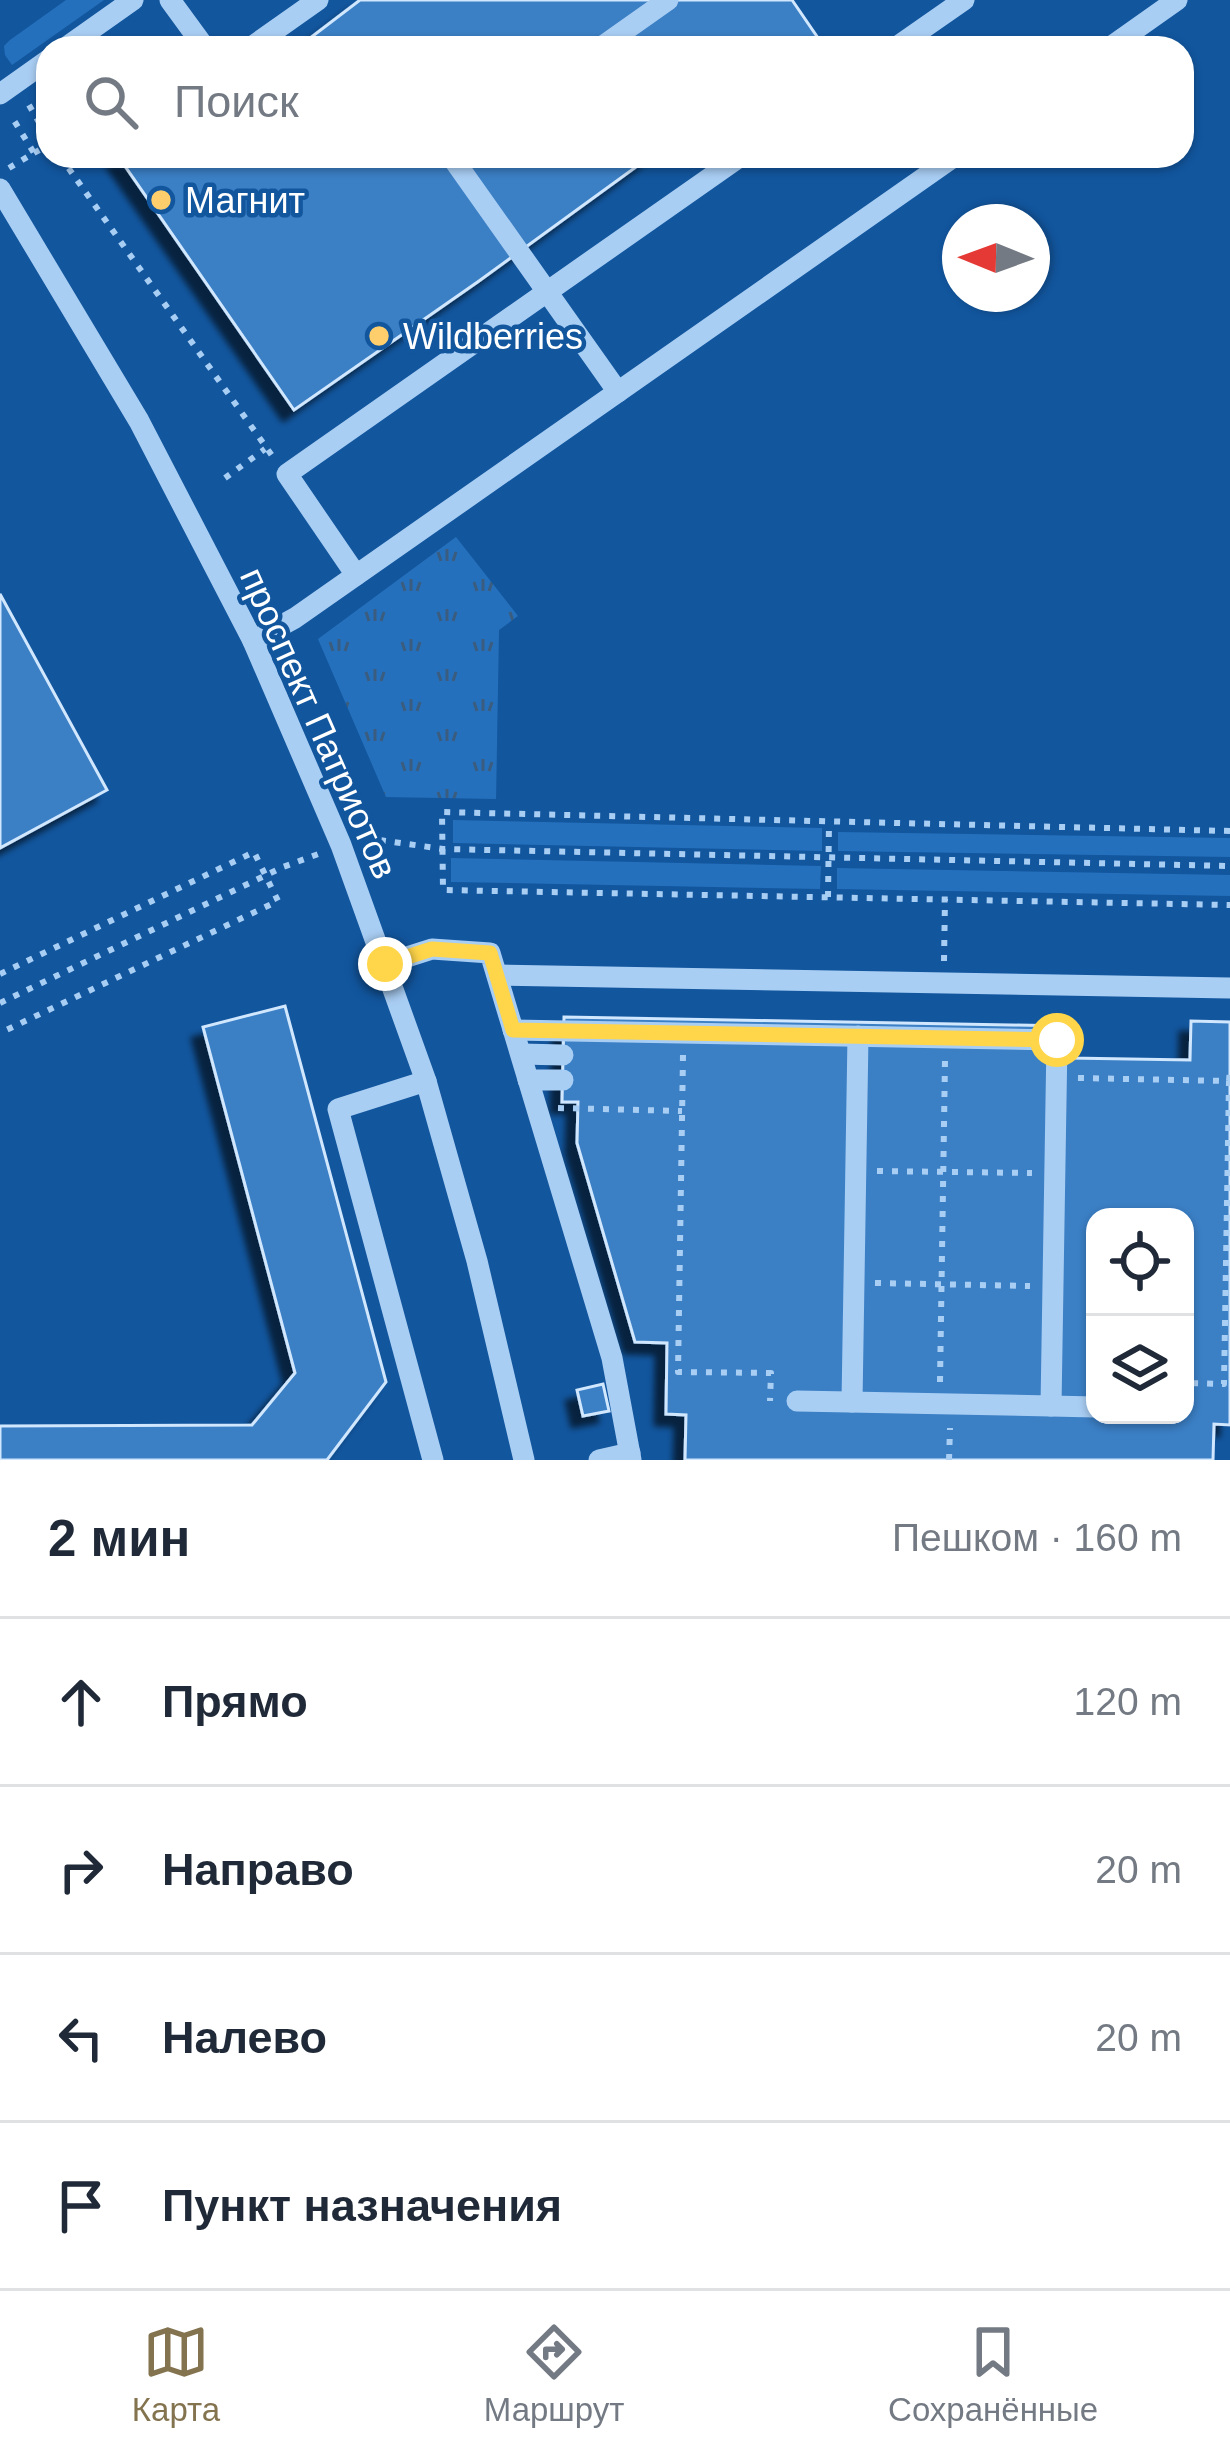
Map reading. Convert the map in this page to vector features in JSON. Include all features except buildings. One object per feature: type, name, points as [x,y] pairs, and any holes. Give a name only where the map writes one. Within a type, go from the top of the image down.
[{"type":"street","points":[[81,36],[133,0]]},
{"type":"street","points":[[170,0],[196,36]]},
{"type":"street","points":[[267,36],[318,0]]},
{"type":"street","points":[[617,36],[668,0]]},
{"type":"street","points":[[913,36],[964,0]]},
{"type":"street","points":[[1126,36],[1178,0]]},
{"type":"street","points":[[0,94],[36,68]]},
{"type":"street","points":[[459,168],[618,392]]},
{"type":"street","points":[[356,575],[287,473],[724,168]]},
{"type":"street","points":[[253,641],[295,618],[938,168]]},
{"type":"street","name":"проспект Патриотов","points":[[5,178],[253,641],[341,845],[426,1081],[477,1261],[524,1460]]},
{"type":"street","points":[[385,964],[432,949],[490,953],[612,1358],[631,1457],[599,1460]]},
{"type":"street","points":[[496,975],[1230,988]]},
{"type":"street","points":[[513,1030],[1057,1040],[1051,1406]]},
{"type":"street","points":[[851,1402],[858,1036]]},
{"type":"street","points":[[520,1054],[563,1055]]},
{"type":"street","points":[[528,1080],[563,1081]]},
{"type":"street","points":[[426,1081],[338,1109],[433,1460]]},
{"type":"street","points":[[797,1401],[1086,1407]]},
{"type":"path","points":[[28,101],[36,117]]},
{"type":"path","points":[[5,178],[34,153],[10,115]]},
{"type":"path","points":[[68,168],[265,449],[287,473]]},
{"type":"path","points":[[225,478],[265,449]]},
{"type":"path","points":[[1230,831],[442,812],[443,890],[1230,905]]},
{"type":"path","points":[[828,897],[829,823]]},
{"type":"path","points":[[360,837],[442,849],[1230,866]]},
{"type":"path","points":[[0,974],[254,852],[278,901],[0,1033]]},
{"type":"path","points":[[0,1003],[324,852]]},
{"type":"path","points":[[944,983],[945,899]]},
{"type":"path","points":[[683,1033],[678,1372],[770,1373],[770,1401],[797,1401]]},
{"type":"path","points":[[940,1404],[945,1038]]},
{"type":"path","points":[[1194,1383],[1227,1384],[1230,1069]]},
{"type":"path","points":[[1057,1078],[1229,1081]]},
{"type":"path","points":[[578,1109],[682,1111]]},
{"type":"path","points":[[856,1170],[1055,1174]]},
{"type":"path","points":[[854,1283],[1053,1286]]},
{"type":"green space","points":[[66,0],[104,0],[53,36],[36,36],[36,48],[12,65],[4,46]]},
{"type":"green space","points":[[456,537],[518,616],[499,630],[496,799],[386,797],[318,639]]},
{"type":"green space","points":[[453,820],[822,828],[822,851],[453,843]]},
{"type":"green space","points":[[838,832],[1230,838],[1230,857],[838,851]]},
{"type":"green space","points":[[451,858],[821,866],[820,889],[451,882]]},
{"type":"green space","points":[[837,868],[1230,875],[1230,896],[837,889]]},
{"type":"place","name":"Магнит","points":[[161,200]]},
{"type":"place","name":"Wildberries","points":[[379,336]]},
{"type":"route","points":[[385,964],[432,949],[490,953],[513,1030],[1057,1040]]}]
